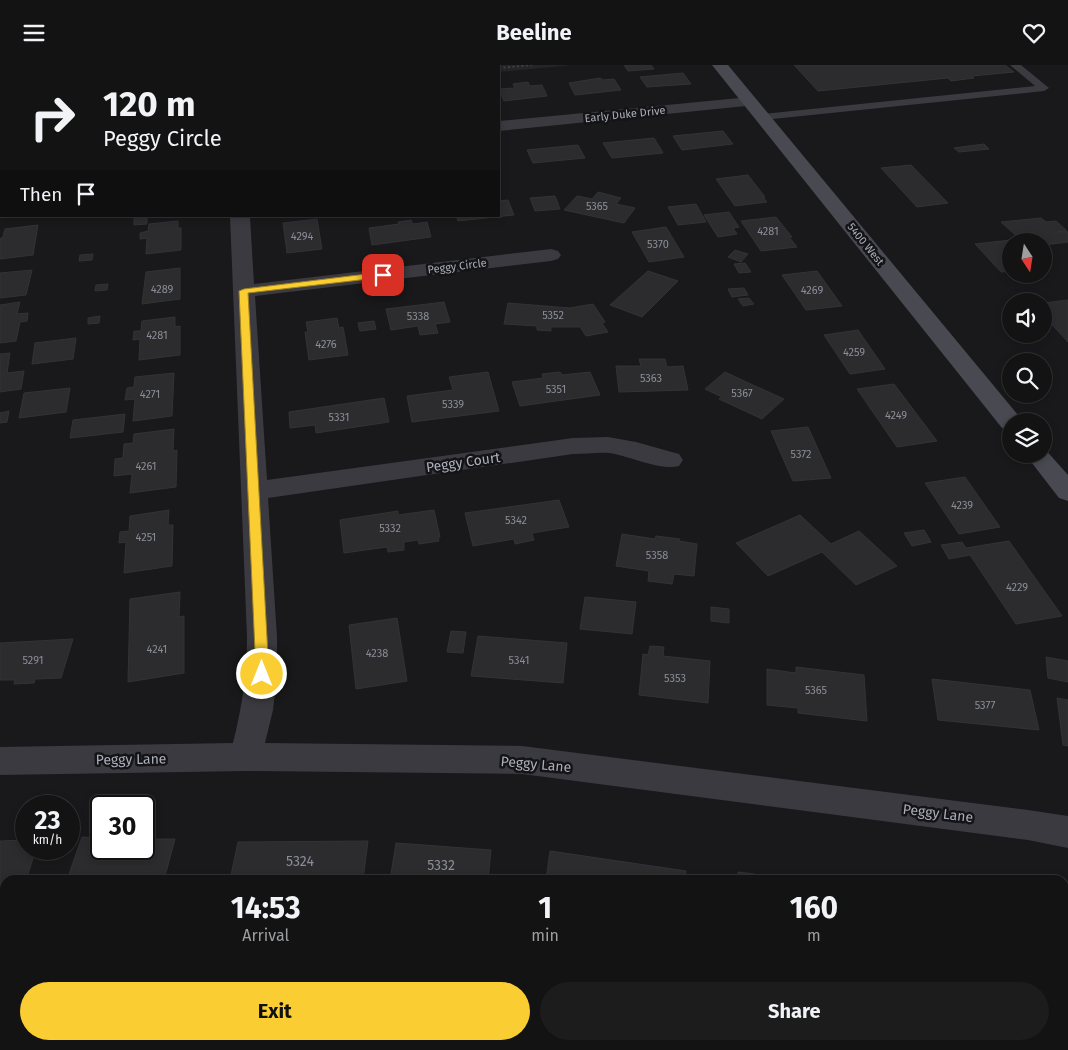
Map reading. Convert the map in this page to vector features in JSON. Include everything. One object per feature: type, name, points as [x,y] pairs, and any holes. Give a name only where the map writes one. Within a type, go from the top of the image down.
[{"type":"street","name":"5400 West","points":[[720,65],[1004,413]]},
{"type":"street","name":"Early Duke Drive","points":[[500,126],[757,109]]},
{"type":"street","points":[[240,217],[262,674],[257,710],[246,757]]},
{"type":"street","name":"Peggy Circle","points":[[244,291],[550,255]]},
{"type":"street","name":"Peggy Court","points":[[254,491],[573,446],[608,445],[636,450],[670,460]]},
{"type":"street","points":[[1044,463],[1068,492]]},
{"type":"street","name":"Peggy Lane","points":[[0,761],[246,757],[522,760],[1028,825],[1068,832]]},
{"type":"lane","points":[[757,109],[1044,88],[1015,65]]},
{"type":"path","points":[[500,67],[532,65]]},
{"type":"shaded area","points":[[500,65],[573,65],[500,72]]},
{"type":"building","points":[[624,65],[651,65],[654,69],[628,71]]},
{"type":"building","points":[[794,65],[1005,65],[1014,72],[972,76],[974,78],[951,81],[948,78],[818,91]]},
{"type":"building","points":[[683,73],[691,84],[647,87],[640,77]]},
{"type":"building","points":[[600,78],[603,80],[614,79],[621,90],[575,95],[569,83]]},
{"type":"building","points":[[528,82],[530,86],[542,85],[547,96],[504,101],[500,89],[515,88],[513,84]]},
{"type":"building","points":[[723,131],[733,144],[682,150],[673,136]]},
{"type":"building","points":[[654,138],[663,153],[612,158],[603,143]]},
{"type":"building","points":[[984,144],[989,149],[959,152],[954,148]]},
{"type":"building","points":[[578,145],[585,158],[533,163],[527,150]]},
{"type":"building","points":[[911,165],[948,203],[917,207],[881,168]]},
{"type":"building","points":[[748,175],[767,202],[735,206],[716,179]]},
{"type":"building","points":[[598,192],[621,198],[616,204],[635,208],[624,223],[564,210],[577,196],[592,199]]},
{"type":"building","points":[[555,196],[560,209],[535,211],[530,198]]},
{"type":"building","points":[[508,200],[514,215],[500,216],[500,201]]},
{"type":"building","points":[[696,204],[706,222],[678,225],[668,207]]},
{"type":"building","points":[[729,212],[739,227],[733,228],[737,234],[718,237],[704,215]]},
{"type":"building","points":[[147,217],[147,224],[134,225],[134,218]]},
{"type":"building","points":[[456,217],[495,217],[458,221]]},
{"type":"building","points":[[776,217],[792,237],[789,237],[797,247],[761,251],[741,221]]},
{"type":"building","points":[[1041,218],[1046,222],[1056,221],[1067,231],[1057,232],[1068,232],[1068,242],[1052,244],[1052,233],[1013,233],[1001,222]]},
{"type":"building","points":[[317,219],[322,249],[287,253],[283,223]]},
{"type":"building","points":[[411,220],[413,224],[427,222],[431,237],[372,245],[369,228],[399,224],[398,222]]},
{"type":"building","points":[[178,221],[178,228],[181,228],[181,250],[146,254],[147,238],[140,239],[140,233],[148,231],[149,224]]},
{"type":"building","points":[[38,225],[33,255],[0,259],[0,239],[3,237],[5,229]]},
{"type":"building","points":[[666,227],[684,257],[649,262],[632,232]]},
{"type":"building","points":[[1002,241],[1002,272],[1001,272],[975,244]]},
{"type":"building","points":[[735,250],[748,254],[741,262],[728,257]]},
{"type":"building","points":[[93,254],[92,260],[79,261],[80,255]]},
{"type":"building","points":[[745,263],[751,272],[739,273],[734,264]]},
{"type":"building","points":[[180,268],[180,299],[142,304],[146,272]]},
{"type":"building","points":[[32,270],[26,295],[0,298],[0,273]]},
{"type":"building","points":[[648,271],[678,281],[642,317],[610,305]]},
{"type":"building","points":[[817,271],[842,306],[806,310],[782,275]]},
{"type":"building","points":[[108,284],[107,290],[95,291],[96,285]]},
{"type":"building","points":[[744,288],[748,295],[732,297],[728,289]]},
{"type":"building","points":[[749,298],[754,304],[743,306],[738,299]]},
{"type":"building","points":[[1068,300],[1068,342],[1052,325],[1052,302]]},
{"type":"building","points":[[20,302],[17,314],[28,313],[27,321],[20,322],[16,341],[0,343],[0,305]]},
{"type":"building","points":[[444,302],[450,322],[435,324],[438,333],[420,335],[418,326],[391,330],[386,309]]},
{"type":"building","points":[[508,303],[570,308],[593,304],[605,322],[602,323],[608,332],[586,336],[580,327],[551,327],[551,331],[537,330],[537,326],[504,324]]},
{"type":"building","points":[[100,316],[99,323],[88,324],[88,318]]},
{"type":"building","points":[[175,317],[175,327],[180,326],[180,355],[139,360],[140,339],[133,340],[134,331],[141,331],[142,321]]},
{"type":"building","points":[[337,318],[339,328],[343,327],[348,355],[309,360],[305,332],[308,332],[306,322]]},
{"type":"building","points":[[374,321],[376,329],[360,331],[358,323]]},
{"type":"building","points":[[858,330],[885,369],[850,374],[824,335]]},
{"type":"building","points":[[76,338],[73,359],[32,364],[35,343]]},
{"type":"building","points":[[10,353],[7,373],[24,371],[21,389],[0,392],[0,354]]},
{"type":"building","points":[[639,359],[665,359],[667,367],[683,366],[688,390],[619,392],[616,366],[641,366]]},
{"type":"building","points":[[488,372],[499,411],[412,422],[407,396],[453,390],[449,377]]},
{"type":"building","points":[[560,372],[562,375],[590,372],[600,395],[520,406],[512,382],[543,378],[542,374]]},
{"type":"building","points":[[725,372],[784,399],[762,419],[719,399],[722,397],[705,389]]},
{"type":"building","points":[[174,373],[172,416],[133,421],[135,399],[125,400],[127,388],[134,387],[135,377]]},
{"type":"building","points":[[894,384],[937,441],[897,447],[857,389]]},
{"type":"building","points":[[70,388],[66,412],[19,418],[24,393]]},
{"type":"building","points":[[384,398],[389,422],[316,433],[315,425],[290,428],[289,412]]},
{"type":"building","points":[[9,411],[7,422],[0,423],[0,413]]},
{"type":"building","points":[[125,414],[123,432],[70,438],[73,420]]},
{"type":"building","points":[[808,427],[831,478],[793,481],[771,431]]},
{"type":"building","points":[[174,429],[173,451],[177,450],[176,487],[130,493],[132,474],[114,476],[115,459],[123,458],[124,444],[133,443],[134,434]]},
{"type":"building","points":[[965,477],[1000,527],[959,534],[925,483]]},
{"type":"building","points":[[559,500],[569,527],[532,533],[534,540],[515,544],[514,539],[473,546],[465,513]]},
{"type":"building","points":[[169,510],[168,525],[173,525],[172,566],[124,573],[126,542],[119,543],[120,532],[129,531],[130,516]]},
{"type":"building","points":[[434,510],[440,537],[438,537],[439,541],[419,544],[418,540],[404,542],[404,550],[388,552],[387,547],[344,553],[340,520],[398,511],[398,515]]},
{"type":"building","points":[[800,515],[831,544],[859,531],[897,566],[856,585],[822,552],[768,576],[736,543]]},
{"type":"building","points":[[924,530],[931,542],[912,546],[904,533]]},
{"type":"building","points":[[622,534],[655,539],[656,536],[680,539],[679,541],[697,544],[694,576],[674,574],[672,584],[648,581],[649,571],[616,566]]},
{"type":"building","points":[[1009,541],[1062,616],[1016,624],[970,555],[949,559],[941,545],[962,542],[966,548]]},
{"type":"building","points":[[180,592],[179,617],[184,616],[184,673],[128,682],[130,599]]},
{"type":"building","points":[[585,597],[636,602],[632,634],[580,629]]},
{"type":"building","points":[[711,607],[729,609],[729,623],[711,621]]},
{"type":"building","points":[[397,618],[407,681],[356,689],[349,625]]},
{"type":"building","points":[[451,631],[466,632],[463,653],[447,652]]},
{"type":"building","points":[[478,636],[567,643],[563,683],[471,676]]},
{"type":"building","points":[[73,639],[61,678],[35,679],[34,683],[14,684],[15,680],[0,680],[0,643]]},
{"type":"building","points":[[650,646],[664,647],[663,656],[710,661],[708,703],[639,695],[643,654],[648,655]]},
{"type":"building","points":[[1046,657],[1068,661],[1068,682],[1048,678]]},
{"type":"building","points":[[796,667],[864,675],[867,721],[798,713],[798,708],[767,705],[767,669],[796,673]]},
{"type":"building","points":[[932,679],[1030,690],[1039,730],[938,720]]},
{"type":"building","points":[[1057,698],[1068,700],[1068,746],[1063,745]]},
{"type":"building","points":[[82,837],[90,837],[90,860],[155,860],[155,839],[175,839],[165,875],[69,875],[74,860],[80,860]]},
{"type":"building","points":[[15,840],[15,860],[32,860],[28,875],[0,875],[0,841]]},
{"type":"building","points":[[368,841],[364,875],[231,875],[238,842]]},
{"type":"building","points":[[396,843],[491,850],[488,875],[391,875]]},
{"type":"building","points":[[550,851],[686,871],[686,875],[547,875]]},
{"type":"building","points":[[738,872],[762,875],[738,875]]},
{"type":"route","points":[[262,674],[262,637],[244,291],[383,275]]}]
